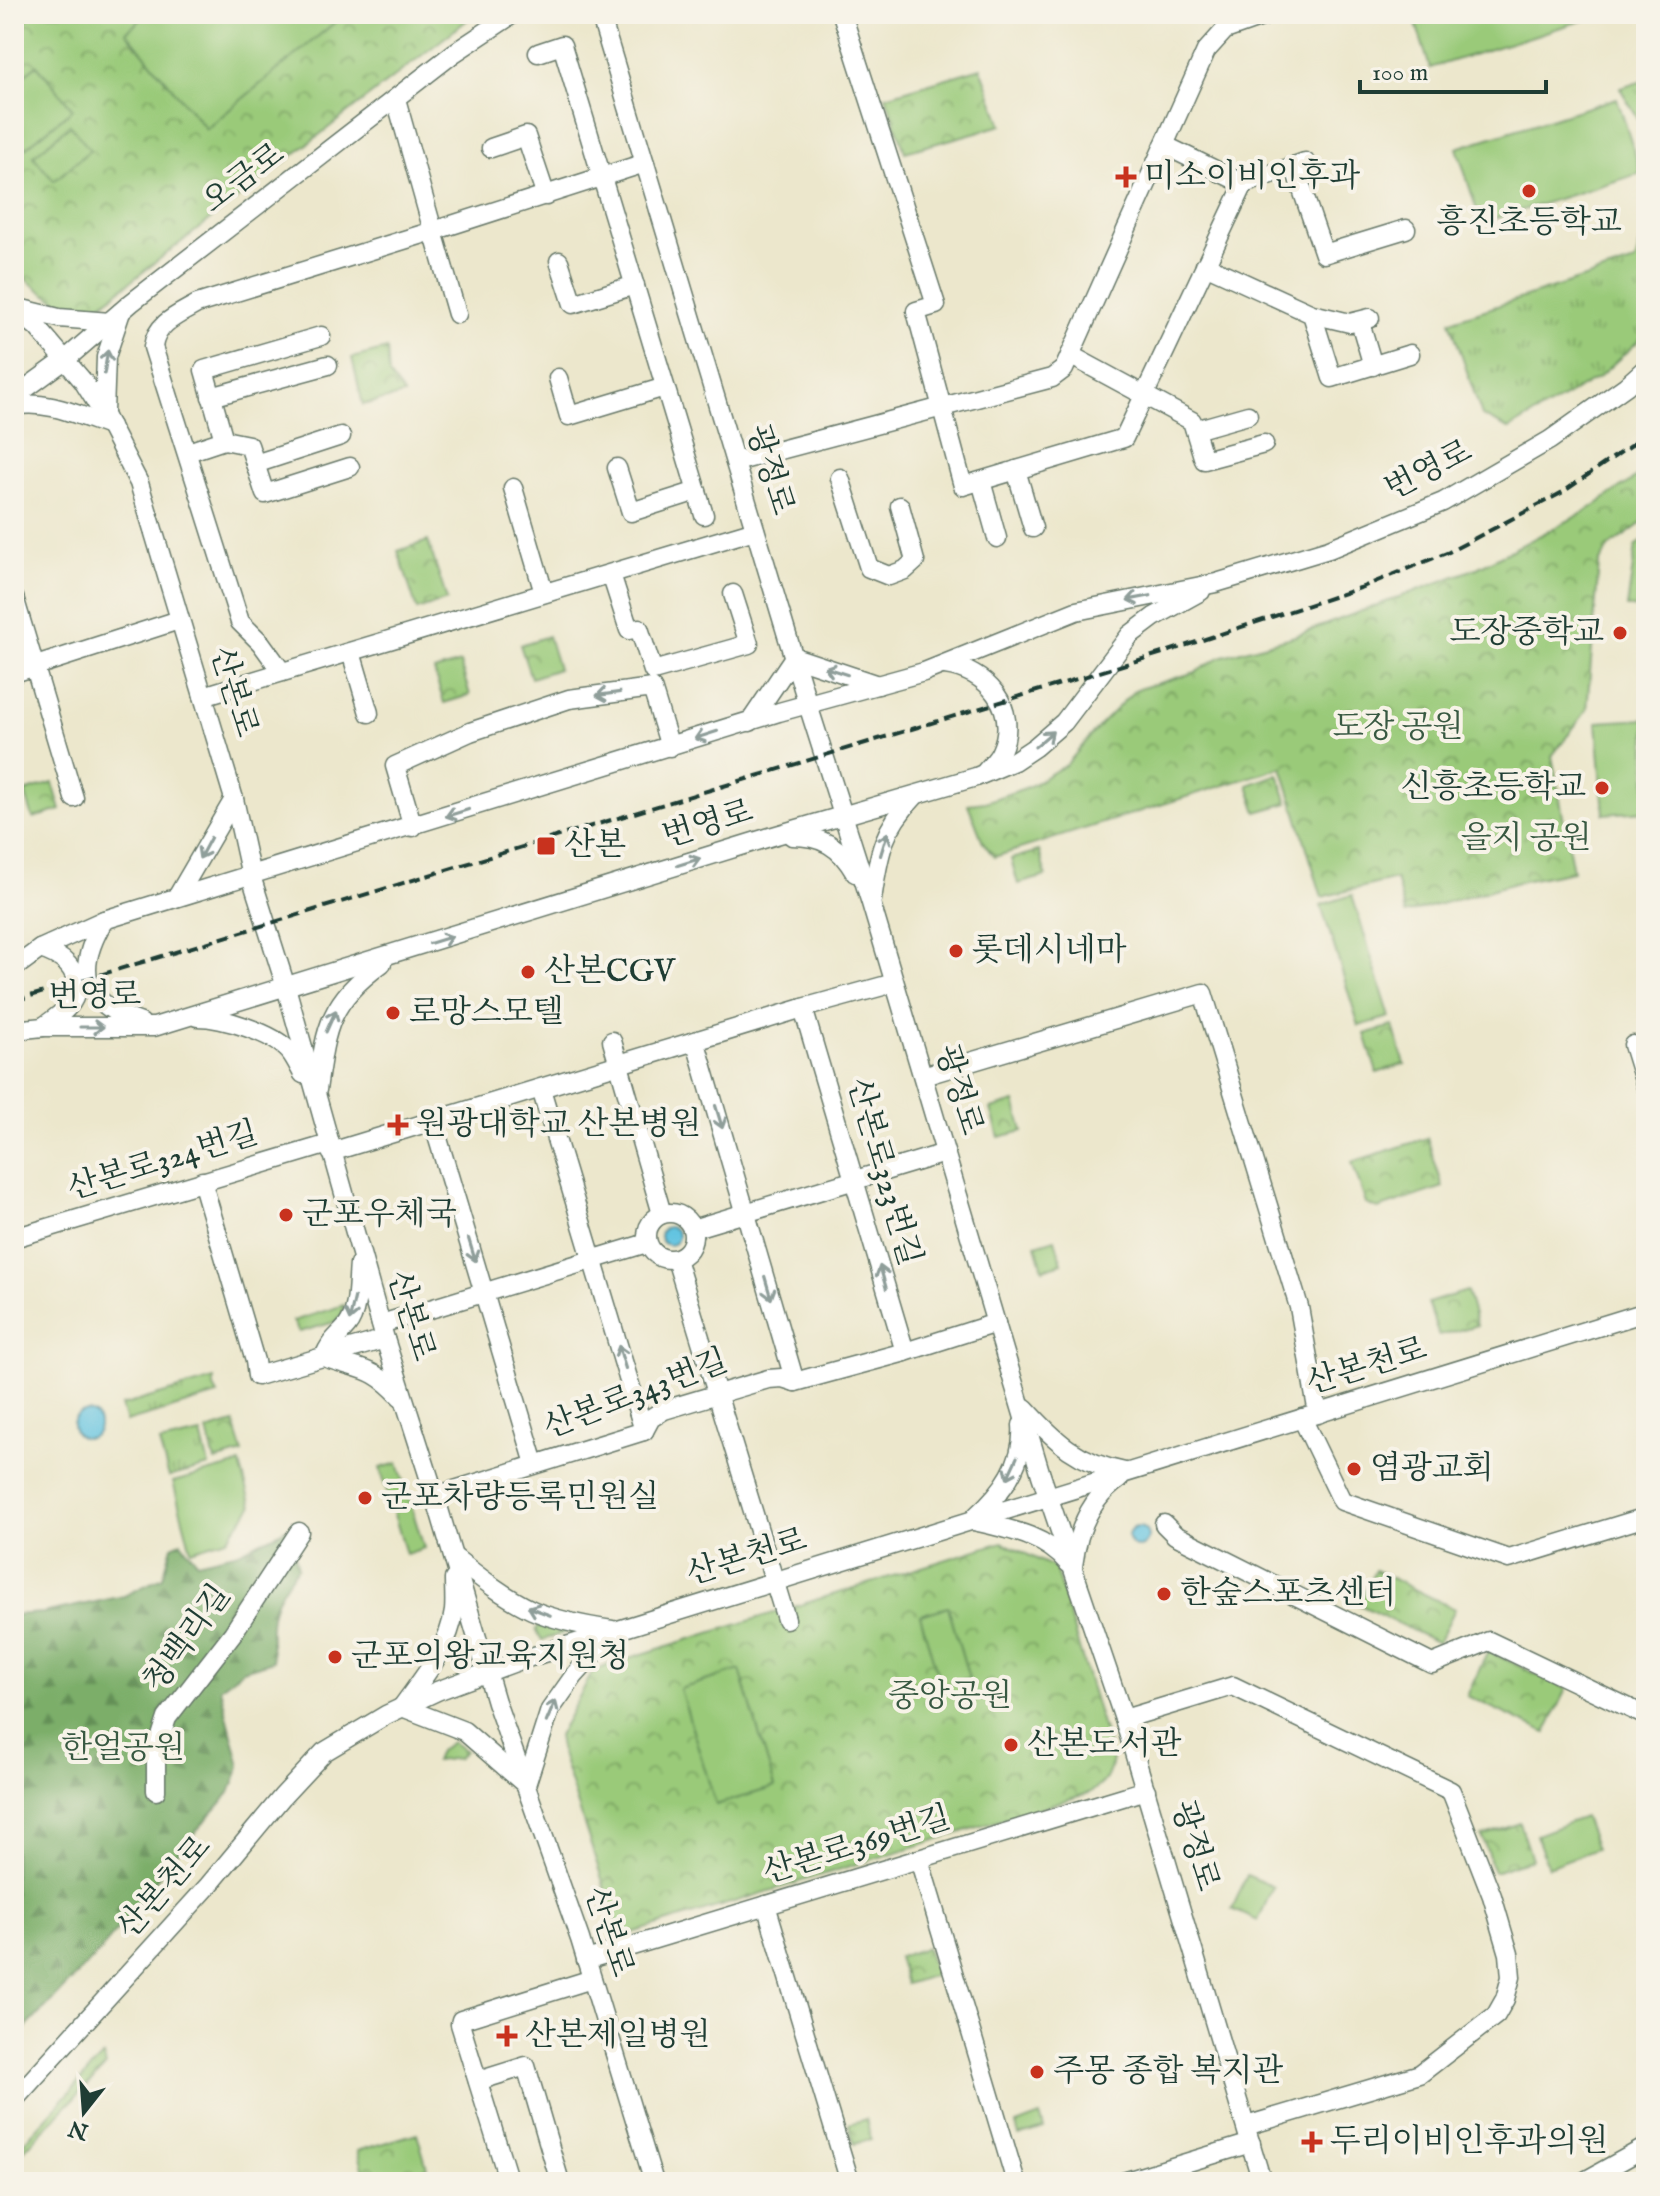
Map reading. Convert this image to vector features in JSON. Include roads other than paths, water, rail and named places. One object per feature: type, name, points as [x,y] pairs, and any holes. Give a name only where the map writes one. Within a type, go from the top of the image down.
[{"type":"street","name":"오금로","points":[[14,397],[454,53],[513,14]]},
{"type":"street","name":"광정로","points":[[600,14],[1020,1403],[1124,1719],[1262,2182]]},
{"type":"street","points":[[842,14],[936,305],[916,311],[963,486],[1124,438],[1244,184],[1300,164],[1324,254],[1406,229]]},
{"type":"street","points":[[735,462],[1052,378],[1064,369],[1206,51],[1225,30],[1270,14]]},
{"type":"street","points":[[538,53],[562,45],[704,515]]},
{"type":"street","points":[[396,99],[457,314]]},
{"type":"street","points":[[491,148],[526,136],[546,196]]},
{"type":"street","points":[[1164,145],[1244,184]]},
{"type":"street","points":[[282,672],[261,643],[240,622],[153,347],[154,336],[163,325],[197,304],[645,163]]},
{"type":"street","points":[[559,261],[573,304],[635,285]]},
{"type":"street","points":[[1205,265],[1312,314],[1350,323],[1365,320],[1373,366]]},
{"type":"street","points":[[14,308],[59,318],[116,316],[106,357],[107,420],[34,404],[14,406]]},
{"type":"street","name":"산본로","points":[[14,308],[37,327],[83,381],[139,483],[234,799],[251,876],[286,987],[383,1332],[487,1670],[586,1960],[654,2182]]},
{"type":"street","points":[[1312,314],[1332,378],[1410,354]]},
{"type":"street","points":[[224,440],[204,370],[321,336]]},
{"type":"street","points":[[1070,355],[1192,421],[1204,460],[1264,444]]},
{"type":"street","points":[[211,397],[328,365]]},
{"type":"street","name":"번영로","points":[[14,968],[40,949],[104,920],[945,665],[1076,611],[1216,583],[1329,549],[1443,502],[1550,440],[1646,368]]},
{"type":"street","points":[[558,378],[569,416],[665,387]]},
{"type":"street","points":[[1195,430],[1248,415]]},
{"type":"street","points":[[255,464],[341,436]]},
{"type":"street","points":[[188,452],[224,440],[249,445],[265,494],[350,467]]},
{"type":"street","points":[[617,468],[631,512],[697,491]]},
{"type":"street","points":[[1016,470],[1033,528]]},
{"type":"street","points":[[840,478],[869,568],[889,576],[905,570],[915,561],[900,506]]},
{"type":"street","points":[[981,481],[997,538]]},
{"type":"street","points":[[513,488],[544,593]]},
{"type":"street","points":[[203,696],[755,530]]},
{"type":"street","points":[[611,574],[629,630],[639,628],[653,671],[749,644],[733,594]]},
{"type":"street","name":"번영로","points":[[14,1030],[154,1027],[984,774],[1014,761],[1064,722],[1130,635],[1154,617],[1216,583]]},
{"type":"street","points":[[14,597],[74,798]]},
{"type":"street","points":[[14,673],[179,620]]},
{"type":"street","points":[[351,652],[369,713]]},
{"type":"street","points":[[750,722],[794,657],[878,685]]},
{"type":"street","points":[[945,665],[959,667],[985,681],[997,693],[1005,711],[1005,740],[1000,754],[984,774]]},
{"type":"street","points":[[413,827],[395,766],[470,732],[569,699],[652,688],[670,747]]},
{"type":"street","points":[[871,903],[885,836],[895,816],[917,795]]},
{"type":"street","points":[[177,897],[234,799]]},
{"type":"street","points":[[773,836],[811,836],[834,845],[848,861],[871,903]]},
{"type":"street","points":[[104,920],[92,940],[86,960],[86,982],[97,1000],[122,1017],[154,1027]]},
{"type":"street","points":[[40,949],[54,953],[67,962],[75,977],[75,996],[64,1011],[43,1027]]},
{"type":"street","points":[[316,1097],[325,1033],[338,1003],[357,982],[396,953]]},
{"type":"street","points":[[330,1148],[433,1122],[894,983]]},
{"type":"street","points":[[923,1076],[1203,993],[1299,1307],[1310,1416],[1342,1501],[1509,1559],[1646,1517]]},
{"type":"street","name":"산본로323번길","points":[[803,1008],[905,1352]]},
{"type":"street","points":[[186,1017],[208,1017],[273,1040],[289,1050],[316,1097]]},
{"type":"street","points":[[612,1041],[662,1214]]},
{"type":"street","points":[[696,1043],[795,1382]]},
{"type":"street","points":[[1633,1045],[1646,1087]]},
{"type":"street","points":[[541,1089],[644,1431]]},
{"type":"street","points":[[433,1122],[535,1464]]},
{"type":"street","name":"산본로324번길","points":[[14,1238],[202,1181],[330,1148]]},
{"type":"street","points":[[692,1229],[945,1153]]},
{"type":"street","points":[[202,1181],[257,1376],[324,1357],[484,1293],[647,1243]]},
{"type":"street","points":[[662,1214],[678,1214],[692,1229],[691,1247],[676,1259],[659,1257],[647,1243],[649,1225],[662,1214]]},
{"type":"street","points":[[324,1357],[331,1341],[348,1325],[353,1313],[360,1253]]},
{"type":"street","points":[[676,1259],[786,1619]]},
{"type":"street","name":"산본천로","points":[[14,2100],[209,1885],[314,1761],[339,1741],[402,1707],[487,1670],[1646,1312]]},
{"type":"street","name":"산본로343번길","points":[[435,1496],[644,1431],[657,1413],[717,1394],[768,1379],[782,1378],[795,1382],[996,1323]]},
{"type":"street","points":[[324,1357],[346,1365],[364,1367],[386,1381],[405,1401]]},
{"type":"street","points":[[1020,1403],[1067,1449],[1100,1467],[1128,1472]]},
{"type":"street","points":[[971,1520],[995,1499],[1014,1469],[1023,1440],[1020,1403]]},
{"type":"street","points":[[1073,1569],[1075,1548],[1092,1505],[1128,1472]]},
{"type":"street","points":[[971,1520],[1030,1535],[1058,1551],[1073,1569]]},
{"type":"street","points":[[1164,1524],[1175,1535],[1432,1664],[1489,1641],[1646,1716]]},
{"type":"street","name":"청백리길","points":[[156,1791],[156,1752],[167,1718],[233,1633],[299,1532]]},
{"type":"street","points":[[454,1557],[492,1586],[533,1610],[572,1623],[615,1631]]},
{"type":"street","points":[[454,1557],[454,1612],[445,1638],[436,1660],[402,1707],[464,1731],[526,1785],[554,1702],[615,1631]]},
{"type":"street","points":[[1123,2182],[1420,2074],[1496,2015],[1505,1999],[1511,1977],[1509,1954],[1496,1910],[1451,1791],[1233,1686],[1124,1719]]},
{"type":"street","name":"산본로369번길","points":[[586,1960],[1146,1790]]},
{"type":"street","points":[[919,1859],[1016,2182]]},
{"type":"street","points":[[766,1905],[850,2182]]},
{"type":"street","points":[[509,2182],[461,2020],[592,1979]]},
{"type":"street","points":[[478,2081],[526,2066],[560,2182]]},
{"type":"street","points":[[1583,2182],[1646,2147]]},
{"type":"water","points":[[669,1227],[678,1236],[669,1245],[660,1236]]},
{"type":"water","points":[[86,1412],[96,1415],[99,1425],[96,1435],[86,1438],[76,1435],[73,1425],[76,1415]]},
{"type":"water","points":[[1134,1527],[1142,1527],[1148,1537],[1142,1547],[1134,1547],[1128,1541],[1128,1533]]},
{"type":"railway","points":[[14,1001],[1169,651],[1360,588],[1449,552],[1563,492],[1646,435]]},
{"type":"place","name":"미소이비인후과","points":[[1126,177]]},
{"type":"place","name":"흥진초등학교","points":[[1529,191]]},
{"type":"place","name":"도장중학교","points":[[1620,633]]},
{"type":"place","name":"신흥초등학교","points":[[1602,788]]},
{"type":"place","name":"산본","points":[[546,846]]},
{"type":"place","name":"롯데시네마","points":[[956,951]]},
{"type":"place","name":"산본CGV","points":[[528,972]]},
{"type":"place","name":"로망스모텔","points":[[393,1013]]},
{"type":"place","name":"원광대학교 산본병원","points":[[398,1125]]},
{"type":"place","name":"군포우체국","points":[[286,1215]]},
{"type":"place","name":"염광교회","points":[[1354,1469]]},
{"type":"place","name":"군포차량등록민원실","points":[[365,1498]]},
{"type":"place","name":"한숲스포츠센터","points":[[1164,1594]]},
{"type":"place","name":"군포의왕교육지원청","points":[[335,1657]]},
{"type":"place","name":"산본도서관","points":[[1011,1745]]},
{"type":"place","name":"산본제일병원","points":[[507,2036]]},
{"type":"place","name":"주몽 종합 복지관","points":[[1037,2072]]},
{"type":"place","name":"두리이비인후과의원","points":[[1312,2142]]},
{"type":"park label","name":"도장 공원","points":[[1398,728]]},
{"type":"park label","name":"을지 공원","points":[[1526,839]]},
{"type":"park label","name":"중앙공원","points":[[950,1697]]},
{"type":"park label","name":"한얼공원","points":[[123,1749]]}]
